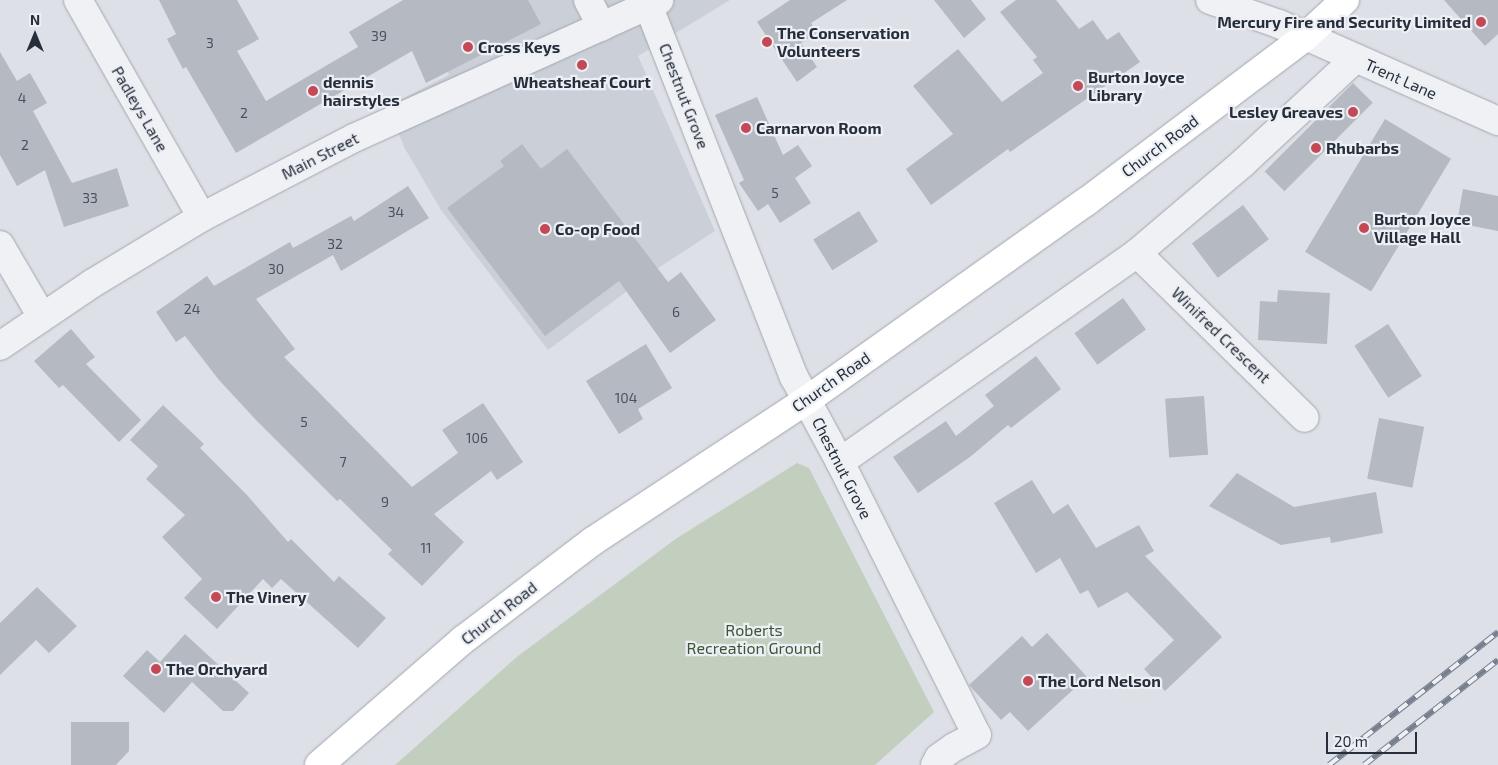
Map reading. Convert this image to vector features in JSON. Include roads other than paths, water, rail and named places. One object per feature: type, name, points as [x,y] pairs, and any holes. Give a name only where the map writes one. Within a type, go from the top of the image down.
[{"type":"main road","name":"Church Road","points":[[319,765],[463,640],[593,541],[807,400],[1086,202],[1306,36],[1344,0]]},
{"type":"street","name":"Padleys Lane","points":[[78,0],[202,217]]},
{"type":"street","points":[[588,0],[602,27]]},
{"type":"street","name":"Trent Lane","points":[[1210,0],[1306,36],[1498,121]]},
{"type":"street","name":"Main Street","points":[[0,346],[42,317],[202,217],[354,138],[654,3]]},
{"type":"street","name":"Chestnut Grove","points":[[654,3],[794,377],[840,462],[977,735],[954,747],[939,758],[934,765]]},
{"type":"street","points":[[840,462],[1137,253],[1243,163],[1356,59]]},
{"type":"street","points":[[0,245],[42,317]]},
{"type":"street","name":"Winifred Crescent","points":[[1137,253],[1305,418]]},
{"type":"railway","points":[[1329,765],[1498,632]]},
{"type":"railway","points":[[1364,765],[1498,660]]},
{"type":"place","name":"Mercury Fire and Security Limited","points":[[1481,22]]},
{"type":"place","name":"The Conservation Volunteers","points":[[767,42]]},
{"type":"place","name":"Cross Keys","points":[[468,47]]},
{"type":"place","name":"Wheatsheaf Court","points":[[582,65]]},
{"type":"place","name":"Burton Joyce Library","points":[[1078,86]]},
{"type":"place","name":"dennis hairstyles","points":[[313,91]]},
{"type":"place","name":"Lesley Greaves","points":[[1353,112]]},
{"type":"place","name":"Carnarvon Room","points":[[746,128]]},
{"type":"place","name":"Rhubarbs","points":[[1316,148]]},
{"type":"place","name":"Burton Joyce Village Hall","points":[[1364,228]]},
{"type":"place","name":"Co-op Food","points":[[545,229]]},
{"type":"place","name":"The Vinery","points":[[216,597]]},
{"type":"place","name":"The Orchyard","points":[[156,669]]},
{"type":"place","name":"The Lord Nelson","points":[[1028,681]]},
{"type":"park label","name":"Roberts Recreation Ground","points":[[754,639]]}]
